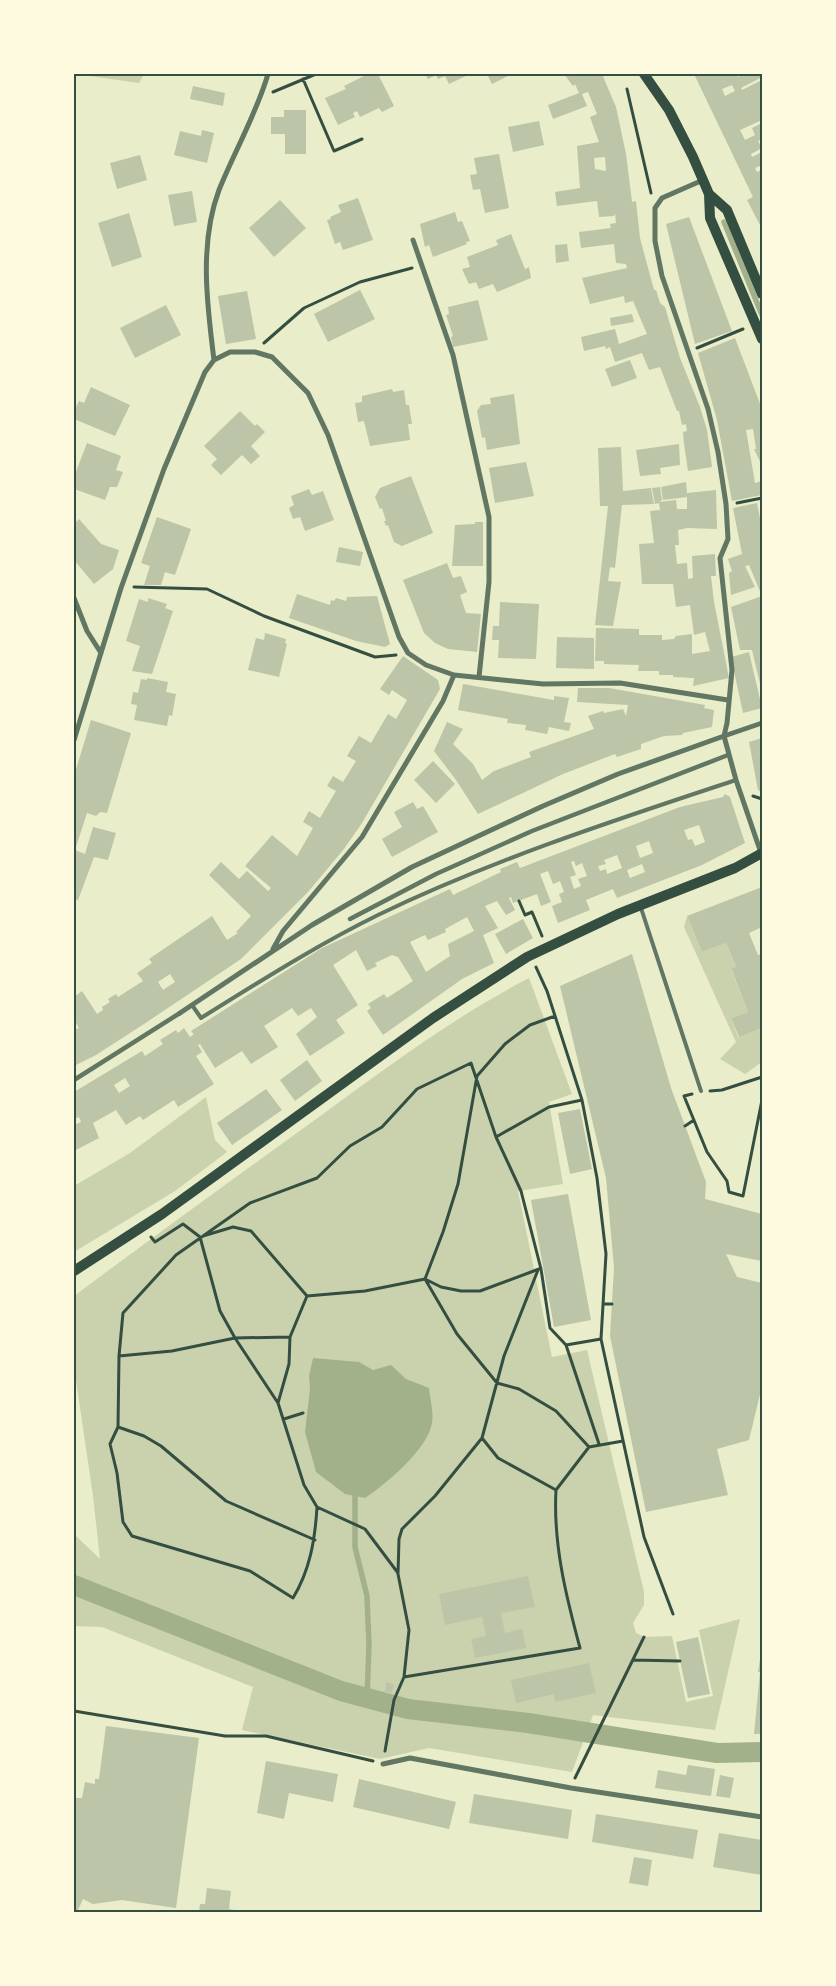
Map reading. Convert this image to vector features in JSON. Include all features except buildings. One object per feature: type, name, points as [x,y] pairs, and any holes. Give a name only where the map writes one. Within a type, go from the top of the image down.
[{"type":"main road","points":[[644,74],[657,90],[677,124],[703,180],[709,194],[710,218],[762,339]]},
{"type":"main road","points":[[709,194],[727,210],[762,294]]},
{"type":"main road","points":[[74,1271],[162,1214],[340,1084],[527,957],[640,905],[735,868],[762,853]]},
{"type":"street","points":[[214,360],[206,297],[209,235],[219,190],[254,115],[268,74]]},
{"type":"street","points":[[703,180],[662,198],[655,208],[655,241],[662,276],[708,409],[718,452],[726,504],[728,539],[720,558],[732,670],[724,736],[736,780],[762,853]]},
{"type":"street","points":[[413,240],[453,355],[489,517],[489,582],[479,677]]},
{"type":"street","points":[[74,740],[121,588],[164,469],[199,384],[214,360],[230,352],[255,352],[272,357],[308,393],[328,435],[398,638],[408,653],[426,665],[454,675],[543,684],[620,683],[728,700]]},
{"type":"street","points":[[74,598],[87,631],[100,653]]},
{"type":"street","points":[[272,951],[283,931],[362,837],[443,701],[454,675]]},
{"type":"street","points":[[74,1080],[180,1013],[272,951],[348,904],[412,868],[497,827],[618,774],[762,723]]},
{"type":"street","points":[[350,919],[436,874],[532,831],[728,755]]},
{"type":"street","points":[[384,1764],[410,1758],[571,1788],[762,1817]]},
{"type":"lane","points":[[192,1005],[201,1018],[320,945],[394,908],[500,863],[736,780]]},
{"type":"lane","points":[[640,905],[701,1091]]},
{"type":"path","points":[[261,97],[316,74]]},
{"type":"path","points":[[303,79],[334,151],[362,139]]},
{"type":"path","points":[[627,89],[655,208]]},
{"type":"path","points":[[255,352],[304,308],[360,282],[422,265]]},
{"type":"path","points":[[688,352],[748,327]]},
{"type":"path","points":[[726,504],[762,498]]},
{"type":"path","points":[[121,588],[207,589],[264,616],[375,657],[408,653]]},
{"type":"path","points":[[518,901],[525,915],[532,912],[537,924]]},
{"type":"path","points":[[536,967],[555,1016],[582,1100],[597,1178],[606,1254],[601,1339],[644,1536],[673,1614]]},
{"type":"path","points":[[425,1279],[444,1232],[458,1184],[477,1076],[512,1039],[530,1025],[555,1016]]},
{"type":"path","points":[[317,1507],[315,1540],[303,1582],[293,1598],[250,1571],[132,1536],[123,1522],[117,1473],[110,1444],[118,1427],[119,1356],[123,1313],[176,1255],[200,1237],[250,1203],[317,1178],[350,1146],[382,1127],[417,1089],[471,1063],[477,1076],[496,1137],[521,1190],[550,1328],[566,1345],[599,1444]]},
{"type":"path","points":[[762,1077],[722,1090],[701,1091],[684,1096],[707,1152],[727,1180],[729,1192],[743,1196],[762,1100]]},
{"type":"path","points":[[496,1137],[550,1107],[582,1100]]},
{"type":"path","points":[[685,1126],[694,1120]]},
{"type":"path","points":[[147,1233],[155,1242],[183,1224],[200,1237],[220,1311],[235,1338],[278,1403],[304,1486],[317,1507],[365,1530],[398,1574]]},
{"type":"path","points":[[200,1237],[233,1227],[251,1231],[307,1296]]},
{"type":"path","points":[[307,1296],[365,1291],[425,1279],[441,1287],[461,1291],[480,1290],[539,1269]]},
{"type":"path","points":[[74,1711],[225,1736],[266,1736],[384,1764],[394,1700],[404,1677],[409,1630],[398,1574],[398,1539],[402,1529],[435,1496],[482,1438],[504,1356],[539,1269]]},
{"type":"path","points":[[425,1279],[457,1334],[496,1384],[519,1389],[556,1410],[589,1447]]},
{"type":"path","points":[[278,1403],[289,1364],[290,1337],[307,1296]]},
{"type":"path","points":[[603,1304],[612,1304]]},
{"type":"path","points":[[119,1356],[172,1351],[235,1338],[290,1337]]},
{"type":"path","points":[[566,1345],[601,1339]]},
{"type":"path","points":[[284,1419],[303,1413]]},
{"type":"path","points":[[118,1427],[144,1436],[161,1446],[226,1501],[315,1540]]},
{"type":"path","points":[[482,1438],[498,1458],[556,1490]]},
{"type":"path","points":[[404,1677],[580,1648],[563,1580],[555,1519],[556,1490],[589,1447],[623,1441]]},
{"type":"path","points":[[579,1769],[644,1637]]},
{"type":"path","points":[[633,1660],[680,1661]]},
{"type":"shaded area","points":[[75,74],[144,74],[139,83]]},
{"type":"shaded area","points":[[687,916],[702,952],[726,943],[736,967],[731,969],[748,1012],[731,1018],[738,1037],[762,1028],[762,1062],[745,1074],[720,1059],[736,1042],[684,927]]},
{"type":"shaded area","points":[[529,978],[572,1094],[549,1102],[563,1184],[518,1191],[552,1357],[587,1350],[644,1592],[644,1605],[633,1623],[636,1633],[644,1637],[672,1636],[686,1702],[713,1696],[699,1630],[740,1619],[715,1730],[593,1715],[572,1772],[429,1748],[380,1759],[242,1730],[253,1687],[102,1627],[74,1626],[74,1534],[100,1559],[93,1496],[74,1367],[74,1296],[391,1065],[472,1010]]},
{"type":"shaded area","points":[[206,1097],[215,1140],[227,1152],[175,1191],[74,1252],[74,1186],[130,1153]]},
{"type":"shaded area","points":[[313,1358],[359,1362],[373,1370],[391,1365],[406,1379],[429,1388],[433,1418],[427,1437],[413,1457],[403,1467],[365,1498],[345,1494],[316,1472],[305,1432],[310,1389],[309,1376]]},
{"type":"waterway","points":[[724,222],[762,315]]},
{"type":"waterway","points":[[355,1496],[355,1547],[367,1596],[369,1645],[367,1698]]},
{"type":"waterway","points":[[74,1585],[341,1691],[408,1709],[528,1723],[717,1753],[762,1752]]}]
